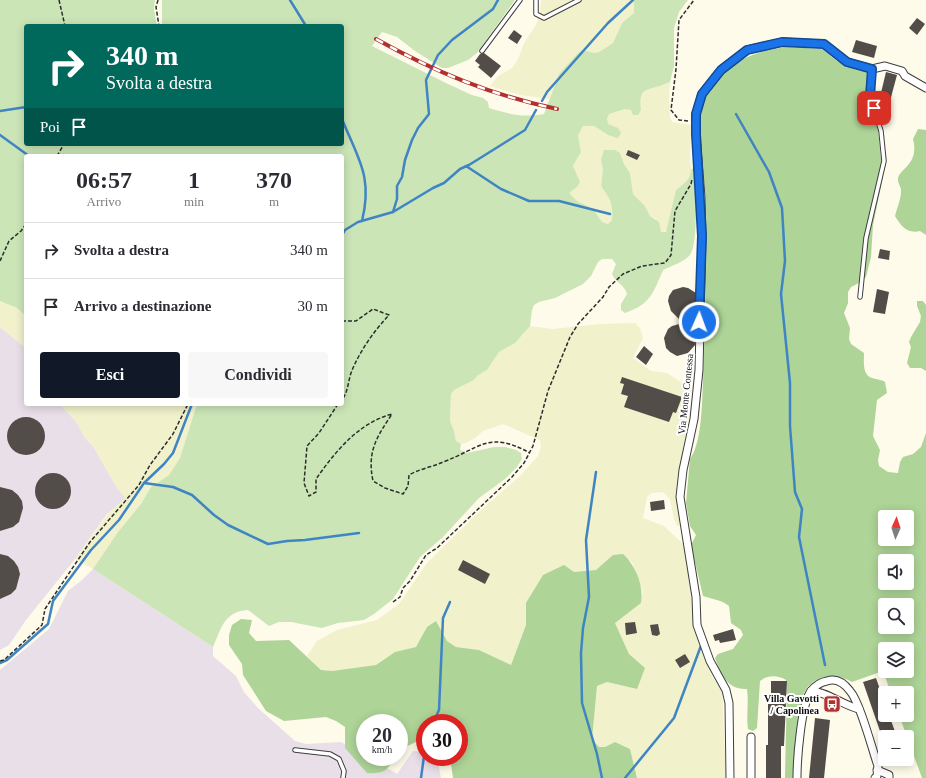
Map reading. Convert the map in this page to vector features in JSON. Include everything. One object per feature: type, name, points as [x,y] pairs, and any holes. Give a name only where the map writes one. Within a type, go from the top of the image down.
[{"type":"street","name":"Via Monte Contessa","points":[[730,778],[729,702],[726,690],[710,661],[697,625],[696,598],[680,497],[683,470],[694,419],[699,370],[702,236],[696,121],[702,94],[721,70],[747,50],[782,42],[824,44],[847,62],[872,69],[885,66],[902,71],[905,76],[926,88]]},
{"type":"street","points":[[797,778],[797,757],[806,701],[811,691],[823,682],[833,679],[842,683],[851,691],[859,709],[878,766],[877,776],[875,778]]},
{"type":"street","points":[[811,691],[818,692],[859,709]]},
{"type":"street","points":[[751,737],[751,778]]},
{"type":"street","points":[[877,770],[889,775],[889,778]]},
{"type":"lane","points":[[482,51],[520,0]]},
{"type":"lane","points":[[536,0],[536,14],[544,18],[579,0]]},
{"type":"lane","points":[[860,297],[866,238],[884,161],[881,131],[870,96],[872,69]]},
{"type":"lane","points":[[295,750],[330,754],[340,759],[344,771],[343,778]]},
{"type":"path","points":[[59,0],[65,24]]},
{"type":"path","points":[[158,0],[156,7],[160,24]]},
{"type":"path","points":[[694,0],[679,20],[676,69],[671,110],[679,120],[696,121]]},
{"type":"path","points":[[393,602],[400,597],[403,588],[410,581],[426,555],[437,548],[512,477],[530,453],[548,391],[570,337],[587,313],[603,297],[609,287],[623,274],[642,266],[665,263],[670,255],[676,211],[691,184],[692,177]]},
{"type":"path","points":[[0,260],[9,241],[24,227]]},
{"type":"path","points":[[344,321],[356,321],[373,309],[389,315],[378,327],[362,350],[351,373],[344,397]]},
{"type":"path","points":[[0,661],[4,660],[42,625],[45,609],[90,542],[139,485],[150,465],[173,434],[187,406]]},
{"type":"path","points":[[337,406],[319,433],[307,446],[304,483],[309,496],[316,492],[316,478],[342,446],[357,432],[380,417],[392,414],[381,430],[371,454],[370,468],[373,481],[403,494],[408,486],[409,475],[415,471],[445,462],[485,443],[504,443],[530,453]]},
{"type":"shaded area","points":[[0,327],[24,346],[24,406],[62,406],[77,423],[85,438],[93,446],[117,488],[126,498],[107,514],[75,559],[26,620],[9,645],[0,650]]},
{"type":"shaded area","points":[[93,569],[213,647],[213,656],[236,676],[244,692],[258,708],[295,741],[306,744],[341,742],[356,750],[356,766],[383,766],[397,774],[403,766],[408,766],[408,758],[413,751],[416,751],[416,766],[439,766],[441,778],[0,778],[0,670],[49,629],[68,591]]},
{"type":"green space","points":[[0,0],[155,0],[154,9],[157,24],[24,24],[24,146],[344,146],[344,24],[162,24],[162,0],[515,0],[477,53],[468,60],[448,68],[442,68],[415,51],[397,37],[382,32],[372,46],[448,84],[472,95],[483,98],[488,102],[489,108],[516,115],[528,116],[544,114],[559,74],[578,53],[583,50],[594,53],[599,52],[613,43],[622,23],[634,13],[634,0],[688,0],[679,12],[674,28],[674,66],[670,82],[644,92],[641,96],[641,110],[638,115],[633,115],[631,110],[625,109],[609,114],[607,119],[608,124],[618,128],[621,133],[618,138],[608,135],[594,126],[583,126],[578,135],[581,152],[573,166],[580,182],[577,187],[569,193],[577,201],[593,209],[602,222],[608,224],[612,220],[612,205],[601,186],[603,170],[601,160],[604,150],[615,150],[620,153],[624,164],[630,173],[633,194],[645,206],[650,216],[659,222],[661,232],[666,232],[676,190],[688,178],[691,173],[691,169],[695,168],[696,226],[693,248],[690,255],[677,264],[663,270],[646,302],[634,310],[625,313],[621,310],[621,304],[627,294],[626,291],[612,274],[616,264],[612,259],[602,259],[598,262],[591,276],[583,284],[555,298],[539,302],[534,305],[530,326],[515,343],[499,352],[487,370],[477,376],[474,380],[454,390],[451,394],[450,421],[456,441],[461,444],[460,450],[467,453],[494,447],[505,447],[521,453],[522,459],[517,467],[505,479],[479,498],[443,537],[420,557],[393,599],[364,620],[338,623],[322,628],[291,622],[279,622],[269,626],[248,610],[240,611],[228,617],[224,622],[213,647],[93,569],[118,532],[141,504],[151,487],[169,475],[180,458],[196,406],[344,406],[344,154],[24,154],[24,314],[17,308],[0,301]]},
{"type":"green space","points":[[541,0],[634,0],[634,13],[622,23],[613,43],[599,52],[594,53],[583,50],[578,53],[559,74],[549,99],[520,95],[490,86],[498,76],[512,68],[518,59],[524,43],[536,25],[540,12]]},
{"type":"green space","points":[[788,47],[822,49],[837,61],[857,70],[870,72],[868,97],[878,130],[883,177],[873,225],[871,257],[866,277],[851,287],[848,292],[848,303],[844,313],[850,328],[849,339],[851,344],[864,353],[865,371],[872,378],[885,382],[887,393],[877,400],[873,436],[880,450],[878,460],[879,466],[888,472],[898,473],[900,462],[903,457],[913,454],[921,447],[926,433],[926,778],[922,778],[914,756],[914,730],[904,730],[902,722],[914,722],[914,686],[888,686],[886,678],[914,678],[914,642],[878,642],[878,673],[852,682],[838,677],[824,677],[818,679],[807,688],[801,702],[795,746],[793,778],[785,778],[786,680],[773,676],[760,681],[757,728],[753,731],[748,729],[747,689],[740,689],[730,684],[722,675],[715,658],[718,654],[733,649],[743,635],[741,630],[731,623],[729,606],[720,601],[703,596],[691,545],[696,535],[690,526],[686,503],[690,459],[697,443],[702,411],[706,204],[700,131],[701,117],[703,104],[707,93],[714,83],[732,66],[764,51]]},
{"type":"green space","points":[[670,82],[670,117],[672,122],[691,125],[691,174],[685,183],[676,190],[667,231],[661,232],[655,218],[650,216],[645,206],[633,194],[630,173],[624,164],[620,153],[601,160],[603,170],[601,186],[611,199],[613,205],[612,220],[608,224],[602,222],[593,209],[577,201],[568,193],[577,187],[578,176],[574,172],[573,166],[581,152],[578,135],[580,130],[583,126],[594,126],[608,135],[612,127],[607,124],[609,114],[625,109],[641,110],[639,100],[649,88],[665,85]]},
{"type":"green space","points":[[918,129],[926,130],[926,235],[920,231],[915,232],[908,230],[895,216],[901,195],[901,189],[898,182],[899,176],[911,161],[914,148],[913,139]]},
{"type":"green space","points":[[0,301],[17,308],[24,313],[24,346],[0,327]]},
{"type":"green space","points":[[917,301],[923,301],[926,305],[926,371],[921,368],[910,368],[907,363],[911,347],[909,342],[920,322],[921,316],[917,306]]},
{"type":"green space","points":[[635,323],[640,328],[643,338],[633,358],[651,371],[667,373],[681,382],[692,381],[689,418],[678,475],[677,497],[681,526],[677,526],[670,499],[663,492],[651,493],[647,497],[643,518],[664,526],[684,545],[696,632],[704,658],[713,678],[722,691],[726,778],[637,778],[630,749],[615,742],[605,747],[599,747],[592,739],[597,686],[607,682],[637,689],[629,654],[615,623],[641,603],[643,592],[632,562],[613,556],[597,570],[574,572],[526,603],[526,625],[511,665],[479,650],[456,647],[427,627],[416,647],[395,652],[376,665],[332,671],[321,670],[307,656],[317,641],[337,630],[377,620],[399,604],[427,563],[481,510],[520,476],[538,456],[541,446],[540,440],[503,424],[483,431],[466,443],[461,444],[456,441],[450,421],[451,394],[454,390],[474,380],[477,376],[487,370],[499,352],[515,343],[530,326],[552,329],[600,324]]},
{"type":"green space","points":[[62,406],[196,406],[180,458],[169,475],[151,487],[141,504],[118,532],[93,569],[75,559],[108,514],[125,498],[117,488],[93,446],[85,438],[77,423]]},
{"type":"green space","points":[[623,554],[628,559],[635,570],[640,583],[642,597],[641,603],[615,623],[629,654],[645,668],[637,689],[607,682],[597,686],[592,739],[599,747],[605,747],[615,742],[630,749],[637,778],[453,778],[451,766],[468,766],[468,714],[416,714],[416,742],[408,746],[408,714],[356,714],[356,760],[345,748],[345,727],[336,721],[326,717],[284,721],[266,711],[243,675],[242,664],[229,645],[229,635],[232,625],[241,619],[252,620],[249,633],[256,641],[289,640],[321,670],[332,671],[376,665],[395,652],[416,647],[427,627],[436,621],[447,641],[456,647],[479,650],[511,665],[526,625],[526,603],[543,575],[564,565],[574,572],[596,570],[613,555]]},
{"type":"green space","points":[[361,766],[390,766],[381,772],[367,773]]},
{"type":"building","points":[[917,18],[925,24],[917,35],[909,28]]},
{"type":"building","points":[[514,30],[522,36],[517,44],[508,38]]},
{"type":"building","points":[[856,40],[877,46],[874,58],[852,52]]},
{"type":"building","points":[[484,53],[501,66],[491,78],[478,67],[480,65],[475,61],[480,54]]},
{"type":"building","points":[[886,72],[897,75],[890,101],[880,97]]},
{"type":"building","points":[[628,150],[640,155],[637,160],[626,155]]},
{"type":"building","points":[[880,249],[890,251],[889,260],[878,258]]},
{"type":"building","points":[[683,287],[696,293],[695,311],[681,321],[671,311],[668,301],[673,290]]},
{"type":"building","points":[[877,289],[889,292],[885,314],[873,312]]},
{"type":"building","points":[[683,323],[694,333],[695,345],[688,353],[677,356],[666,348],[664,338],[668,329],[672,326]]},
{"type":"building","points":[[644,346],[653,354],[646,365],[636,357]]},
{"type":"building","points":[[622,377],[682,397],[676,413],[673,412],[669,422],[624,407],[628,396],[621,394],[624,384],[620,383]]},
{"type":"building","points":[[26,417],[36,420],[42,426],[45,436],[42,446],[36,452],[26,455],[16,452],[10,446],[7,436],[10,426],[16,420]]},
{"type":"building","points":[[57,473],[66,478],[70,484],[70,498],[66,504],[57,509],[49,509],[40,504],[36,498],[35,487],[40,478],[46,474]]},
{"type":"building","points":[[0,487],[12,490],[18,495],[22,501],[23,508],[19,522],[13,527],[0,531]]},
{"type":"building","points":[[664,500],[665,509],[651,511],[650,502]]},
{"type":"building","points":[[0,554],[8,556],[14,561],[20,574],[16,589],[11,594],[0,599]]},
{"type":"building","points":[[463,560],[490,574],[485,584],[458,570]]},
{"type":"building","points":[[635,622],[637,633],[626,635],[625,623]]},
{"type":"building","points":[[658,624],[660,634],[657,636],[652,635],[650,625]]},
{"type":"building","points":[[733,629],[736,640],[720,643],[719,640],[715,641],[713,635]]},
{"type":"building","points":[[685,654],[690,662],[680,668],[675,660]]},
{"type":"building","points":[[876,678],[879,686],[878,722],[892,722],[894,730],[880,730],[863,682]]},
{"type":"building","points":[[771,681],[787,681],[784,746],[781,746],[781,778],[766,778],[768,704],[771,704]]},
{"type":"building","points":[[815,718],[830,720],[824,778],[809,778]]},
{"type":"waterway","points":[[290,0],[305,24]]},
{"type":"waterway","points":[[393,212],[397,199],[397,186],[402,177],[405,160],[412,140],[418,128],[429,114],[426,80],[438,55],[452,40],[493,9],[498,0]]},
{"type":"waterway","points":[[542,101],[547,92],[608,23],[633,0]]},
{"type":"waterway","points":[[0,111],[24,107]]},
{"type":"waterway","points":[[344,232],[358,222],[393,212],[444,183],[460,169],[469,165],[525,130],[536,110]]},
{"type":"waterway","points":[[736,114],[769,172],[782,208],[785,261],[781,294],[790,383],[790,426],[795,492],[802,509],[799,537],[825,665]]},
{"type":"waterway","points":[[344,124],[358,157],[365,179],[366,192],[362,221]]},
{"type":"waterway","points":[[0,135],[26,154]]},
{"type":"waterway","points":[[466,166],[501,189],[529,201],[559,201],[610,214]]},
{"type":"waterway","points":[[0,663],[7,660],[48,624],[53,601],[91,550],[119,520],[144,483],[173,453],[191,406]]},
{"type":"waterway","points":[[596,472],[586,540],[589,597],[583,628],[581,653],[582,703],[597,754],[602,778]]},
{"type":"waterway","points":[[144,483],[173,487],[192,495],[214,515],[228,525],[268,544],[359,533]]},
{"type":"waterway","points":[[437,714],[439,710],[443,618],[450,602]]},
{"type":"waterway","points":[[625,778],[674,718],[702,643]]},
{"type":"waterway","points":[[421,778],[423,766]]},
{"type":"railway","points":[[376,39],[420,62],[464,81],[509,97],[557,109]]},
{"type":"place","name":"Villa Gavotti / Capolinea","points":[[832,704]]},
{"type":"route","points":[[699,322],[702,236],[696,114],[702,94],[721,70],[747,50],[782,42],[824,44],[847,62],[872,69],[870,96],[874,108]]}]
